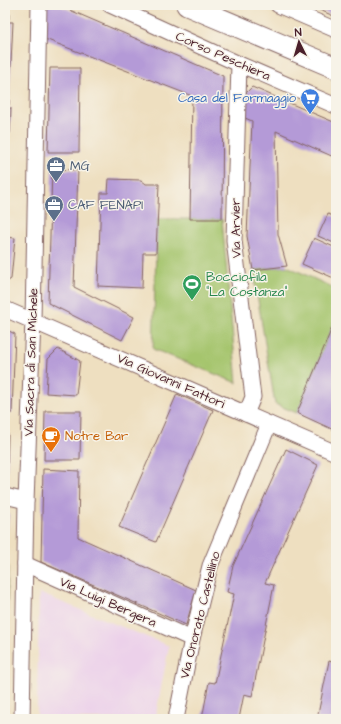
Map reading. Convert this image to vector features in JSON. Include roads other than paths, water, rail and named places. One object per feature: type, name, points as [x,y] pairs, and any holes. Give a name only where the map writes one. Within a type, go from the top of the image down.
[{"type":"main road","points":[[188,5],[336,68]]},
{"type":"street","name":"Via Sacra di San Michele","points":[[22,719],[26,501],[33,321],[39,5]]},
{"type":"street","name":"Corso Peschiera","points":[[110,5],[239,64],[336,106]]},
{"type":"street","points":[[278,5],[336,30]]},
{"type":"street","name":"Via Arvier","points":[[239,64],[234,240],[253,397],[246,414]]},
{"type":"street","name":"Via Giovanni Fattori","points":[[5,309],[336,453]]},
{"type":"street","name":"Via Onorato Castellino","points":[[176,719],[192,639],[210,566],[269,424]]},
{"type":"street","points":[[5,496],[26,501]]},
{"type":"street","name":"Via Luigi Bergera","points":[[25,564],[192,639]]},
{"type":"place","name":"Casa del Formaggio","points":[[310,115]]},
{"type":"place","name":"MG","points":[[56,183]]},
{"type":"place","name":"CAF FENAPI","points":[[54,222]]},
{"type":"place","name":"Bocciofila \"La Costanza\"","points":[[192,301]]},
{"type":"place","name":"Notre Bar","points":[[51,453]]}]
